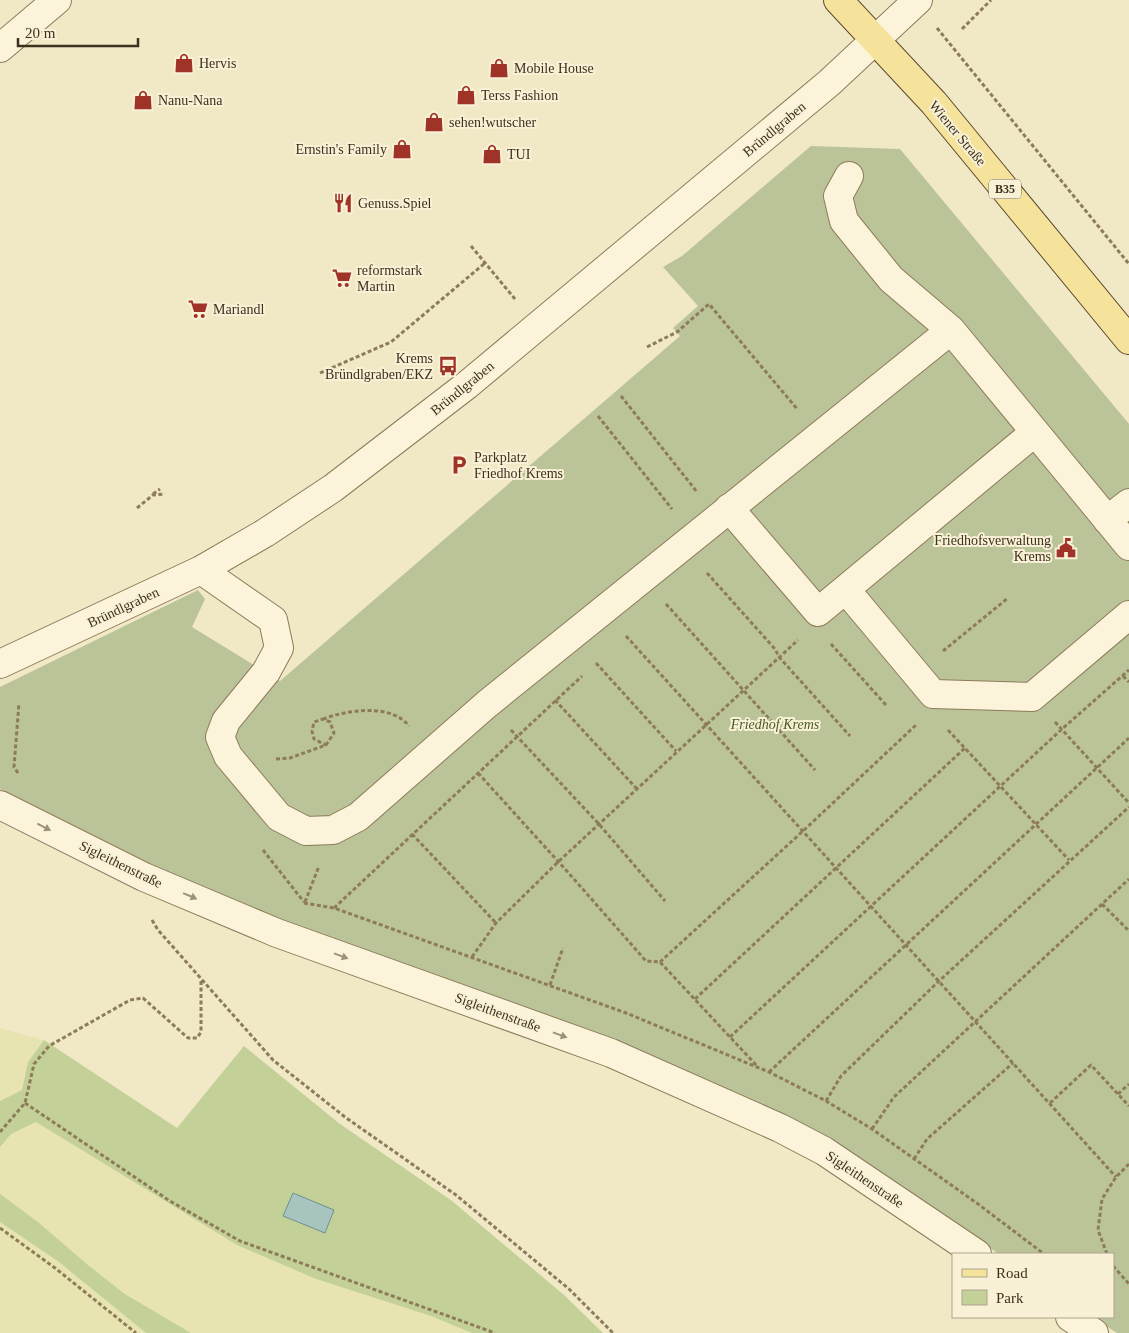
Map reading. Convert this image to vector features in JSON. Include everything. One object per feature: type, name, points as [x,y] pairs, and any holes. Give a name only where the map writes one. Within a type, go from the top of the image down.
[{"type":"main road","name":"Wiener Straße","points":[[838,0],[938,108],[1129,340]]},
{"type":"street","points":[[0,48],[57,0]]},
{"type":"street","name":"Bründlgraben","points":[[0,664],[201,570],[265,533],[333,488],[423,420],[812,98],[876,41],[918,0]]},
{"type":"street","points":[[849,176],[838,196],[844,221],[891,279],[951,330],[1129,546]]},
{"type":"street","points":[[201,570],[272,620],[279,648],[266,672],[226,721],[220,737],[228,756],[279,817],[306,831],[333,830],[358,817],[487,704],[951,330]]},
{"type":"street","points":[[723,513],[818,612],[1035,432]]},
{"type":"street","points":[[1107,520],[1129,503]]},
{"type":"street","points":[[846,590],[933,694],[1032,697],[1129,615]]},
{"type":"street","name":"Sigleithenstraße","points":[[0,805],[144,877],[277,933],[611,1053],[780,1128],[824,1151],[976,1253]]},
{"type":"street","points":[[1072,1318],[1094,1333]]},
{"type":"path","points":[[962,29],[991,0]]},
{"type":"path","points":[[955,50],[1129,264]]},
{"type":"path","points":[[471,246],[518,303]]},
{"type":"path","points":[[320,372],[391,342],[485,263]]},
{"type":"path","points":[[647,347],[676,332],[709,304],[819,435]]},
{"type":"path","points":[[621,396],[723,513]]},
{"type":"path","points":[[598,416],[694,537]]},
{"type":"path","points":[[137,508],[160,489]]},
{"type":"path","points":[[153,495],[164,494]]},
{"type":"path","points":[[706,572],[775,649],[779,658],[850,736]]},
{"type":"path","points":[[916,673],[1008,598]]},
{"type":"path","points":[[662,600],[737,681],[742,691],[814,770]]},
{"type":"path","points":[[619,641],[631,629]]},
{"type":"path","points":[[625,635],[1116,1176]]},
{"type":"path","points":[[472,957],[496,923],[598,823],[800,638]]},
{"type":"path","points":[[827,640],[886,705]]},
{"type":"path","points":[[602,658],[596,663],[676,752]]},
{"type":"path","points":[[334,908],[589,670]]},
{"type":"path","points":[[730,1037],[1000,786],[1129,670]]},
{"type":"path","points":[[1123,676],[1129,682]]},
{"type":"path","points":[[826,1101],[841,1076],[939,981],[1129,805],[1032,697]]},
{"type":"path","points":[[555,700],[636,788]]},
{"type":"path","points":[[487,704],[598,823],[665,901]]},
{"type":"path","points":[[326,745],[314,740],[312,731],[314,722],[340,712],[374,710],[392,714],[406,723],[431,754]]},
{"type":"path","points":[[228,756],[271,759],[290,758],[326,745],[334,733],[330,722],[323,719]]},
{"type":"path","points":[[942,723],[1070,860]]},
{"type":"path","points":[[660,962],[917,724]]},
{"type":"path","points":[[769,1072],[1129,738]]},
{"type":"path","points":[[695,999],[965,748]]},
{"type":"path","points":[[478,773],[566,869],[646,961],[660,962],[759,1068]]},
{"type":"path","points":[[412,834],[496,923]]},
{"type":"path","points":[[144,877],[145,907],[158,930],[273,1060],[345,1117],[456,1194],[569,1289],[613,1333]]},
{"type":"path","points":[[872,1129],[894,1097],[1129,879]]},
{"type":"path","points":[[1102,904],[1129,931]]},
{"type":"path","points":[[550,985],[563,948]]},
{"type":"path","points":[[0,1132],[25,1103],[34,1064],[49,1046],[130,1000],[143,998],[188,1038],[197,1038],[202,1032],[201,979]]},
{"type":"path","points":[[914,1159],[927,1139],[1013,1063]]},
{"type":"path","points":[[1050,1103],[1091,1065],[1129,1106]]},
{"type":"path","points":[[1118,1094],[1129,1084]]},
{"type":"path","points":[[25,1103],[170,1201],[240,1241],[495,1333]]},
{"type":"path","points":[[1107,1253],[1098,1230],[1102,1199],[1116,1176],[1129,1164]]},
{"type":"path","points":[[0,1228],[55,1268],[136,1333]]},
{"type":"path","points":[[1114,1267],[1129,1284]]},
{"type":"shaded area","points":[[0,1028],[44,1040],[28,1062],[22,1090],[0,1101]]},
{"type":"shaded area","points":[[36,1122],[237,1245],[316,1279],[431,1316],[472,1333],[191,1333],[126,1294],[88,1265],[38,1222],[0,1194],[0,1147],[10,1134]]},
{"type":"shaded area","points":[[0,1222],[59,1262],[146,1333],[0,1333]]},
{"type":"green space","name":"Friedhof Krems","points":[[811,146],[900,149],[1129,424],[1129,1333],[1117,1333],[1094,1318],[1114,1318],[1114,1253],[997,1253],[809,1128],[282,924],[96,843],[0,789],[0,687],[198,590],[205,599],[192,627],[280,681],[680,336],[673,328],[698,306],[663,267],[682,256]]},
{"type":"green space","points":[[44,1040],[177,1128],[244,1046],[340,1124],[452,1201],[564,1295],[603,1333],[472,1333],[431,1316],[316,1279],[237,1245],[36,1122],[11,1134],[0,1147],[0,1101],[22,1090],[28,1062]]},
{"type":"green space","points":[[0,1194],[38,1222],[125,1294],[191,1333],[146,1333],[59,1262],[0,1222]]},
{"type":"water","points":[[293,1193],[334,1210],[325,1233],[283,1216]]},
{"type":"place","name":"Hervis","points":[[184,63]]},
{"type":"place","name":"Mobile House","points":[[499,68]]},
{"type":"place","name":"Terss Fashion","points":[[466,95]]},
{"type":"place","name":"Nanu-Nana","points":[[143,100]]},
{"type":"place","name":"sehen!wutscher","points":[[434,122]]},
{"type":"place","name":"Ernstin's Family","points":[[402,149]]},
{"type":"place","name":"TUI","points":[[492,154]]},
{"type":"place","name":"Genuss.Spiel","points":[[343,203]]},
{"type":"place","name":"reformstark Martin","points":[[342,278]]},
{"type":"place","name":"Mariandl","points":[[198,309]]},
{"type":"place","name":"Krems Bründlgraben/EKZ","points":[[448,366]]},
{"type":"place","name":"Parkplatz Friedhof Krems","points":[[459,465]]},
{"type":"place","name":"Friedhofsverwaltung Krems","points":[[1066,548]]}]
